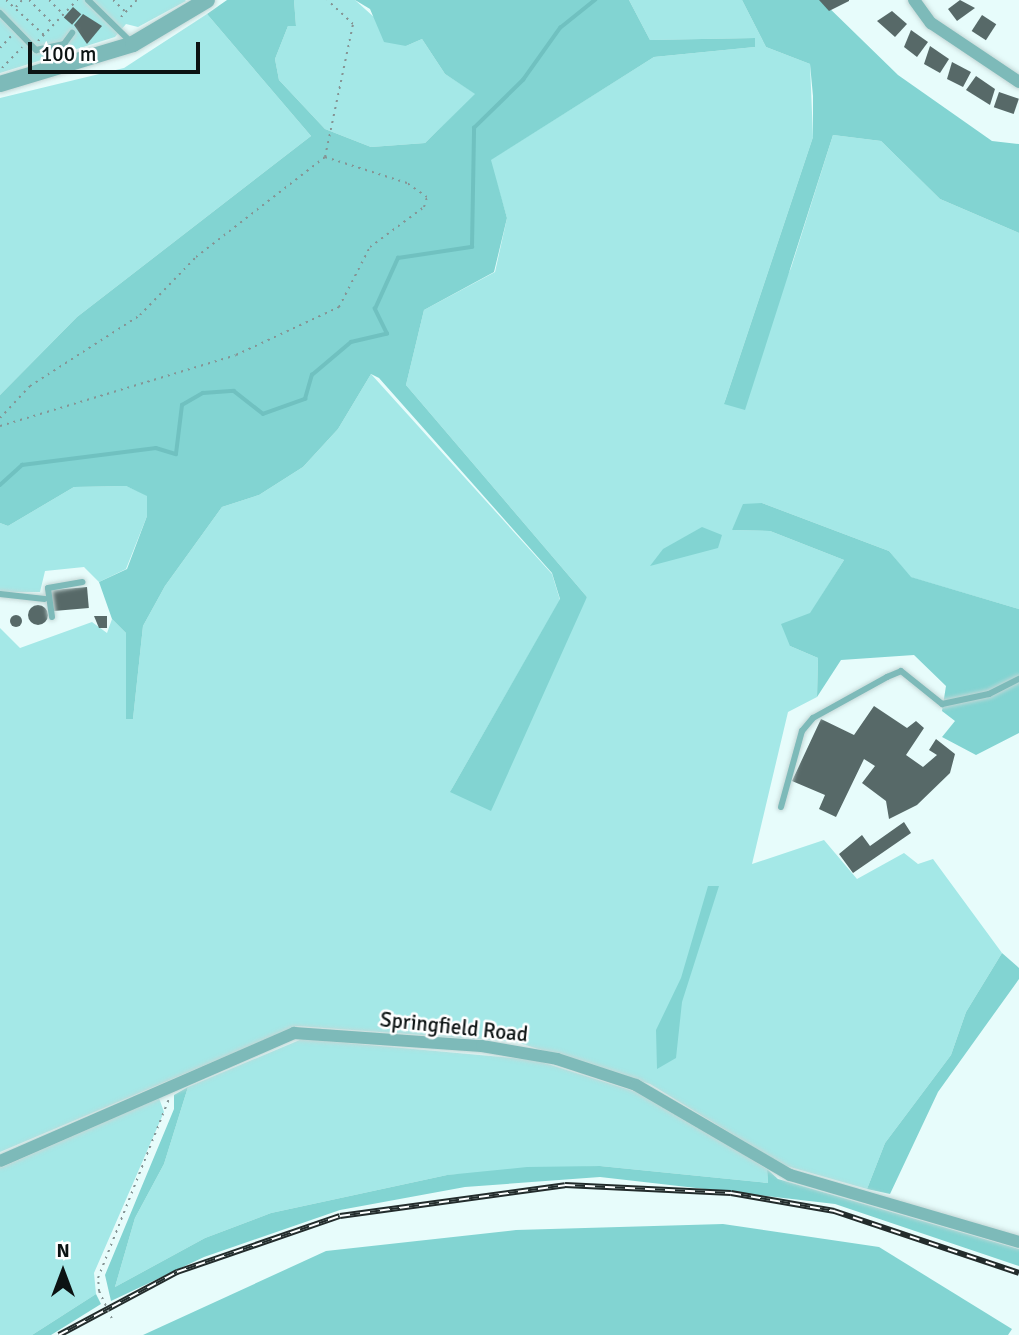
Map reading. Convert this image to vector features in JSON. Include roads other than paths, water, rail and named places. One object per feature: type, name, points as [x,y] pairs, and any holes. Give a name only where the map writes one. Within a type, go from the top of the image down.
[{"type":"street","points":[[0,84],[133,44],[208,0]]},
{"type":"street","points":[[914,0],[931,23],[1019,82]]},
{"type":"street","name":"Springfield Road","points":[[0,1161],[294,1033],[520,1050],[654,1093],[790,1175],[1019,1242]]},
{"type":"lane","points":[[88,0],[133,44]]},
{"type":"lane","points":[[0,13],[30,43],[64,44],[72,33]]},
{"type":"lane","points":[[52,617],[45,599],[48,588],[82,582]]},
{"type":"lane","points":[[0,594],[45,599]]},
{"type":"lane","points":[[781,807],[802,731],[813,718],[887,677],[901,671],[942,704],[989,694],[1019,679]]},
{"type":"waterway","points":[[0,485],[22,465],[156,448],[176,454],[182,405],[203,393],[234,391],[263,414],[305,399],[312,375],[351,342],[387,334],[375,309],[398,258],[472,247],[474,128],[523,80],[560,28],[595,0]]},
{"type":"railway","points":[[59,1335],[177,1272],[340,1216],[565,1185],[731,1193],[834,1211],[1019,1273]]}]
